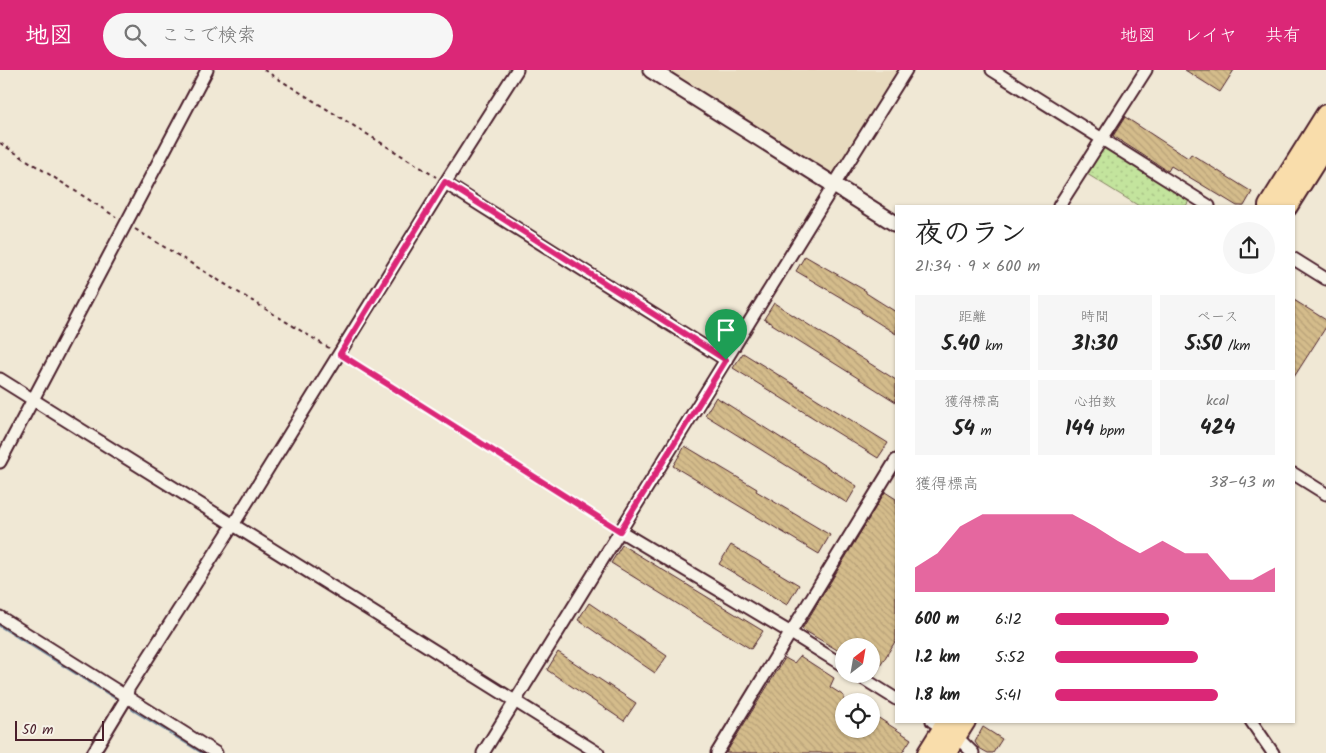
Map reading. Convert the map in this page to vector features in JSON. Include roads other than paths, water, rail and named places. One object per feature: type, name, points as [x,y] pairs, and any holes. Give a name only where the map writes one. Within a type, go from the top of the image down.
[{"type":"highway","points":[[1270,205],[1326,115]]},
{"type":"highway","points":[[1288,205],[1326,144]]},
{"type":"highway","points":[[928,753],[948,730]]},
{"type":"street","points":[[0,462],[207,70]]},
{"type":"street","points":[[92,753],[127,697],[128,689],[233,526],[445,182],[518,70]]},
{"type":"street","points":[[651,70],[895,223]]},
{"type":"street","points":[[484,753],[906,70]]},
{"type":"street","points":[[992,70],[1207,205]]},
{"type":"street","points":[[1060,205],[1146,70]]},
{"type":"street","points":[[445,182],[726,360]]},
{"type":"street","points":[[1295,260],[1326,279]]},
{"type":"street","points":[[0,379],[598,753]]},
{"type":"street","points":[[718,753],[895,463]]},
{"type":"street","points":[[1295,475],[1326,494]]},
{"type":"street","points":[[620,531],[835,660]]},
{"type":"street","points":[[0,616],[216,753]]},
{"type":"street","points":[[870,683],[895,698]]},
{"type":"street","points":[[1252,723],[1273,753]]},
{"type":"street","points":[[948,730],[973,753]]},
{"type":"waterway","points":[[0,625],[115,697]]},
{"type":"waterway","points":[[133,709],[204,753]]}]
